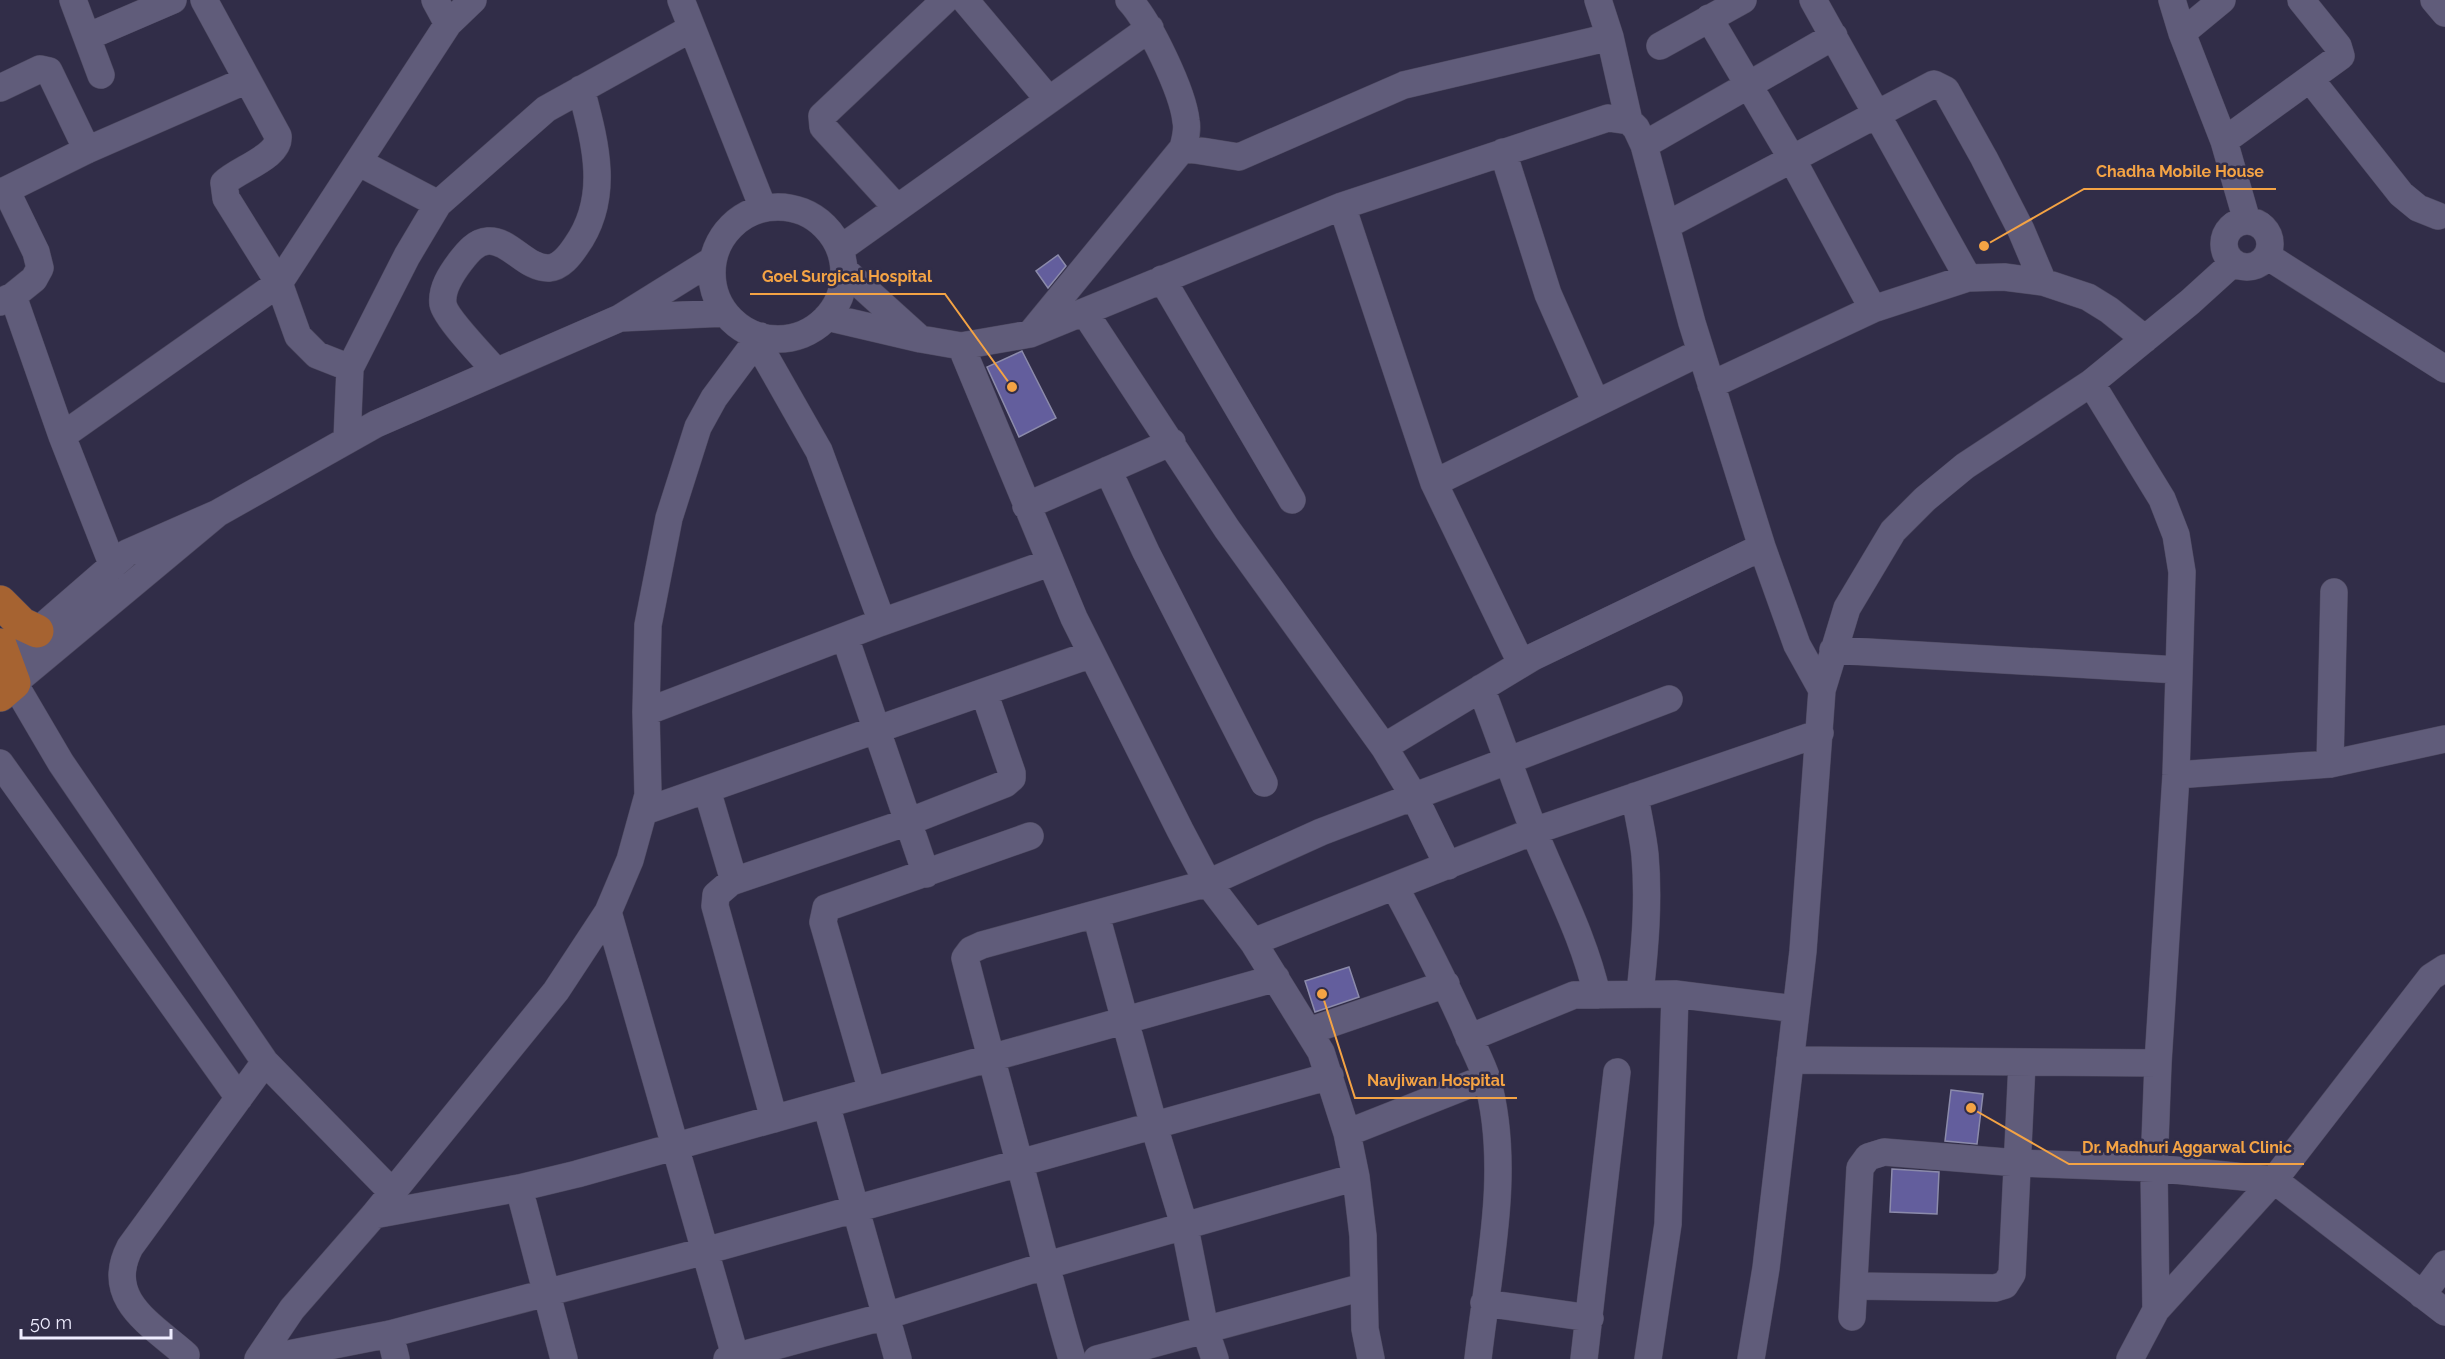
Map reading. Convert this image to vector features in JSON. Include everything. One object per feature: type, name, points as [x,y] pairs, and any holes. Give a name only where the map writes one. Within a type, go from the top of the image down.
[{"type":"main road","points":[[0,602],[16,619],[37,631]]},
{"type":"street","points":[[72,0],[101,75]]},
{"type":"street","points":[[87,36],[173,0]]},
{"type":"street","points":[[204,0],[279,141],[273,151],[229,178],[224,189],[226,198],[279,284],[298,336],[306,347],[317,355],[350,368]]},
{"type":"street","points":[[435,0],[448,24]]},
{"type":"street","points":[[62,436],[279,284],[360,163],[395,102],[448,24],[473,0]]},
{"type":"street","points":[[681,0],[763,208]]},
{"type":"street","points":[[897,208],[823,127],[822,116],[945,0]]},
{"type":"street","points":[[965,0],[1049,100]]},
{"type":"street","points":[[1030,334],[1183,148],[1186,121],[1150,28],[1129,0]]},
{"type":"street","points":[[1598,0],[1610,37],[1629,121],[1636,128],[1644,145],[1701,352],[1762,547],[1797,645],[1822,690]]},
{"type":"street","points":[[1660,46],[1743,0]]},
{"type":"street","points":[[1813,0],[1968,278]]},
{"type":"street","points":[[2172,0],[2182,33],[2224,141],[2247,220]]},
{"type":"street","points":[[2182,33],[2222,0]]},
{"type":"street","points":[[2224,141],[2340,57],[2342,53],[2301,0]]},
{"type":"street","points":[[2434,0],[2445,13]]},
{"type":"street","points":[[1709,18],[1750,85],[1873,309]]},
{"type":"street","points":[[347,441],[350,368],[407,256],[438,204],[528,123],[581,89],[692,28]]},
{"type":"street","points":[[758,339],[792,338],[827,317],[840,296],[842,260],[897,208],[1150,28]]},
{"type":"street","points":[[1644,145],[1834,36]]},
{"type":"street","points":[[1183,148],[1239,158],[1404,85],[1610,37]]},
{"type":"street","points":[[0,88],[40,69],[49,71],[87,150]]},
{"type":"street","points":[[2310,79],[2401,194],[2418,208],[2438,216]]},
{"type":"street","points":[[113,566],[7,299],[34,279],[40,268],[36,252],[3,191],[87,150],[247,80]]},
{"type":"street","points":[[1667,225],[1934,84],[1946,90],[2021,230],[2043,282]]},
{"type":"street","points":[[496,372],[446,312],[444,292],[452,273],[477,243],[493,241],[541,267],[552,268],[567,259],[584,236],[598,192],[598,164],[594,138],[581,89]]},
{"type":"street","points":[[827,317],[961,346],[1030,334],[1342,206],[1608,118],[1629,121]]},
{"type":"street","points":[[1503,152],[1548,294],[1596,403]]},
{"type":"street","points":[[360,163],[438,204]]},
{"type":"street","points":[[4,669],[37,631],[127,553],[218,513],[376,424],[620,318],[713,260],[732,225],[763,208],[781,206],[807,213],[828,229],[842,260],[921,339]]},
{"type":"street","points":[[1342,206],[1434,483],[1521,663]]},
{"type":"street","points":[[2247,220],[2257,222],[2270,237],[2267,256],[2261,264],[2252,267],[2233,263],[2224,247],[2224,237],[2229,228],[2247,220]]},
{"type":"street","points":[[2267,256],[2445,369]]},
{"type":"street","points":[[713,260],[715,294],[725,313],[737,325],[758,339],[819,451],[882,622]]},
{"type":"street","points":[[1751,1359],[1766,1268],[1796,1009],[1822,690],[1847,608],[1893,531],[1925,499],[1965,466],[2091,382],[2233,263]]},
{"type":"street","points":[[1712,385],[1873,309],[1968,278],[2004,277],[2043,282],[2088,297],[2109,310],[2145,339]]},
{"type":"street","points":[[1162,279],[1292,500]]},
{"type":"street","points":[[620,318],[725,313]]},
{"type":"street","points":[[1085,313],[1172,442],[1227,529],[1384,747],[1414,798],[1448,866]]},
{"type":"street","points":[[258,1359],[291,1309],[374,1215],[556,991],[608,912],[630,860],[645,811],[650,774],[646,712],[648,626],[669,518],[688,451],[698,427],[714,398],[758,339]]},
{"type":"street","points":[[961,346],[1049,563],[1092,654],[1208,883],[1253,942],[1276,978],[1309,1031],[1330,1076],[1347,1134],[1356,1177],[1363,1236],[1365,1329],[1371,1359]]},
{"type":"street","points":[[1434,483],[1701,352]]},
{"type":"street","points":[[2091,382],[2162,499],[2176,535],[2182,572],[2176,775],[2158,1063],[2154,1168],[2156,1310]]},
{"type":"street","points":[[1026,506],[1172,442]]},
{"type":"street","points":[[1108,470],[1146,552],[1264,783]]},
{"type":"street","points":[[4,669],[218,513]]},
{"type":"street","points":[[1384,747],[1521,663],[1762,547]]},
{"type":"street","points":[[646,712],[882,622],[1049,563]]},
{"type":"street","points":[[2330,764],[2334,592]]},
{"type":"street","points":[[845,637],[926,874]]},
{"type":"street","points":[[1833,650],[2178,670]]},
{"type":"street","points":[[645,811],[1092,654]]},
{"type":"street","points":[[4,669],[61,763],[265,1062],[392,1192]]},
{"type":"street","points":[[1481,688],[1534,831],[1577,928],[1590,964],[1597,994]]},
{"type":"street","points":[[774,1119],[715,906],[716,896],[720,889],[734,881],[908,822],[1005,784],[1012,778],[984,692]]},
{"type":"street","points":[[1072,1359],[1044,1266],[1019,1161],[990,1058],[965,958],[967,953],[982,945],[1208,883],[1321,832],[1669,699]]},
{"type":"street","points":[[1253,942],[1534,831],[1820,733]]},
{"type":"street","points":[[2176,775],[2330,764],[2445,739]]},
{"type":"street","points":[[0,763],[239,1098]]},
{"type":"street","points":[[707,790],[734,881]]},
{"type":"street","points":[[1635,796],[1645,853],[1647,890],[1646,939],[1640,993]]},
{"type":"street","points":[[872,1091],[823,922],[823,915],[831,905],[926,874],[1030,836]]},
{"type":"street","points":[[1395,887],[1446,984],[1486,1078],[1498,1148],[1496,1203],[1478,1359]]},
{"type":"street","points":[[608,912],[676,1146],[733,1358],[885,1316],[1044,1266],[1185,1228],[1356,1177]]},
{"type":"street","points":[[1096,915],[1154,1126],[1185,1228],[1205,1329],[1215,1359]]},
{"type":"street","points":[[2130,1359],[2156,1310],[2274,1180],[2432,977],[2445,968]]},
{"type":"street","points":[[374,1215],[519,1188],[1276,978]]},
{"type":"street","points":[[1309,1031],[1446,984]]},
{"type":"street","points":[[1469,1038],[1574,995],[1675,994],[1796,1009]]},
{"type":"street","points":[[1648,1359],[1668,1224],[1675,994]]},
{"type":"street","points":[[1790,1060],[2158,1063]]},
{"type":"street","points":[[186,1355],[127,1300],[121,1276],[122,1262],[130,1247],[265,1062]]},
{"type":"street","points":[[1855,1286],[1995,1288],[2005,1285],[2012,1274],[2022,1063]]},
{"type":"street","points":[[1584,1359],[1617,1072]]},
{"type":"street","points":[[263,1359],[393,1346],[546,1292],[705,1251],[1019,1161],[1154,1126],[1330,1076]]},
{"type":"street","points":[[1347,1134],[1486,1078]]},
{"type":"street","points":[[826,1104],[898,1359]]},
{"type":"street","points":[[1852,1317],[1860,1168],[1868,1157],[1884,1152],[2018,1163],[2154,1168],[2274,1180],[2445,1312]]},
{"type":"street","points":[[519,1188],[564,1359]]},
{"type":"street","points":[[2422,1294],[2445,1264]]},
{"type":"street","points":[[1097,1359],[1363,1287]]},
{"type":"street","points":[[1484,1303],[1590,1318]]},
{"type":"building","points":[[1058,255],[1066,266],[1048,288],[1036,271]]},
{"type":"building","points":[[1022,351],[1056,418],[1019,437],[987,367]]},
{"type":"building","points":[[1349,967],[1359,997],[1315,1012],[1305,981]]},
{"type":"building","points":[[1951,1090],[1983,1094],[1977,1144],[1945,1141]]},
{"type":"building","points":[[1892,1169],[1939,1172],[1937,1214],[1890,1212]]},
{"type":"place","name":"Chadha Mobile House","points":[[1984,246]]},
{"type":"place","name":"Goel Surgical Hospital","points":[[1012,387]]},
{"type":"place","name":"Navjiwan Hospital","points":[[1322,994]]},
{"type":"place","name":"Dr. Madhuri Aggarwal Clinic","points":[[1971,1108]]}]
